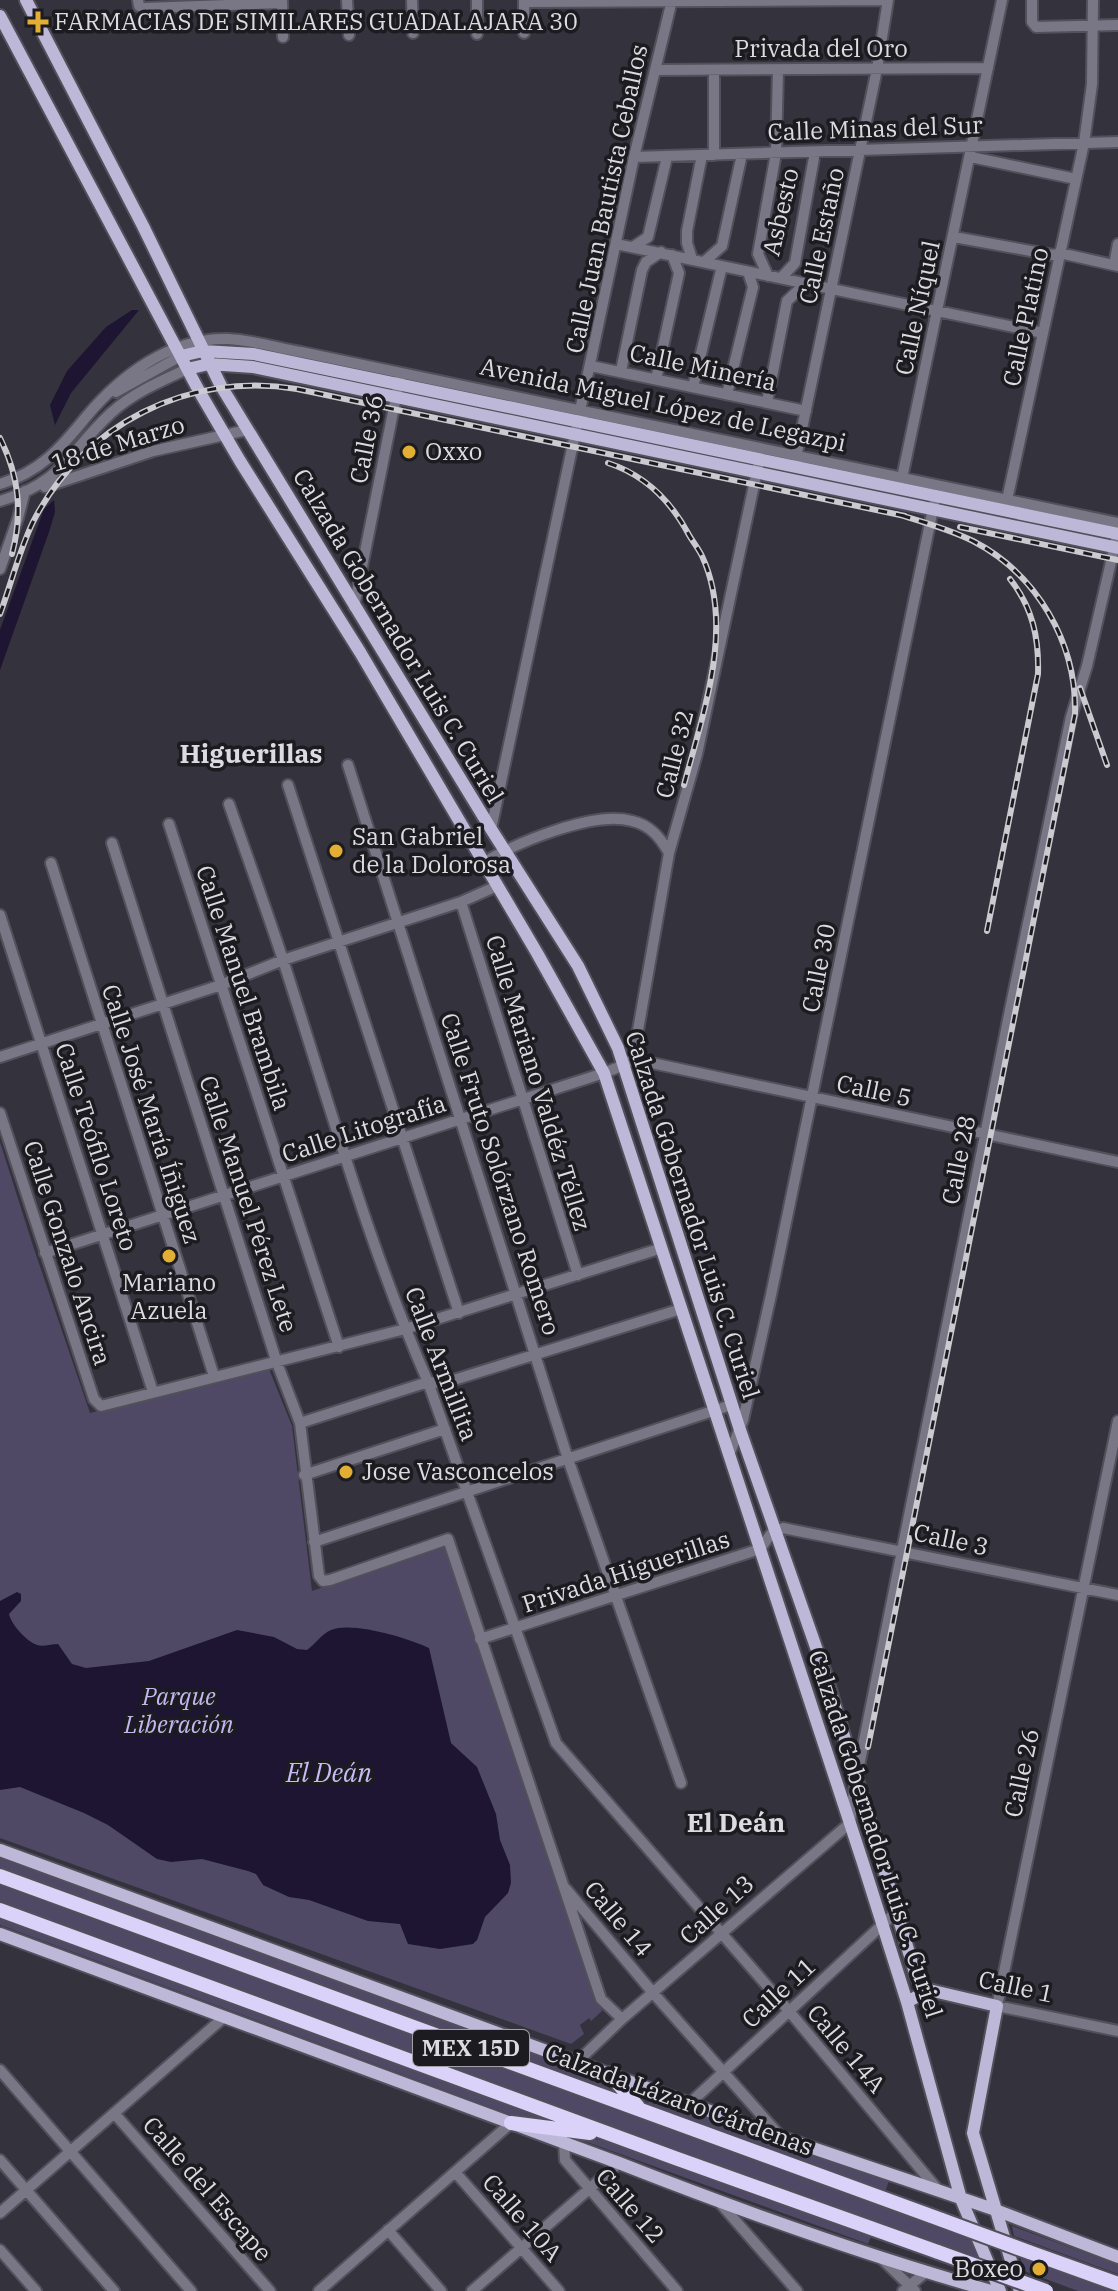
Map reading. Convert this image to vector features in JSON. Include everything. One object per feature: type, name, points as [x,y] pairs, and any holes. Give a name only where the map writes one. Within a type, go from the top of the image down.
[{"type":"highway","name":"Calzada Lázaro Cárdenas","points":[[0,1876],[1118,2284]]},
{"type":"highway","name":"MEX 15D","points":[[0,1910],[616,2137],[1046,2291]]},
{"type":"highway","points":[[610,2074],[641,2110]]},
{"type":"highway","points":[[511,2123],[616,2137]]},
{"type":"main road","name":"Calzada Gobernador Luis C. Curiel","points":[[26,0],[143,226],[209,364],[354,607],[578,966],[629,1062],[731,1405],[825,1673],[896,1912],[916,1976],[924,1991]]},
{"type":"main road","name":"Calzada Gobernador Luis C. Curiel","points":[[0,16],[224,434],[360,652],[604,1073],[907,2002],[961,2199],[1000,2291]]},
{"type":"main road","name":"Avenida Miguel López de Legazpi","points":[[179,353],[201,347],[400,378],[761,454],[794,467],[1117,539]]},
{"type":"main road","name":"Avenida Miguel López de Legazpi","points":[[187,369],[209,364],[253,367],[757,474],[794,467]]},
{"type":"main road","name":"Calzada Lázaro Cárdenas","points":[[0,1850],[689,2104],[993,2209],[1118,2257]]},
{"type":"main road","points":[[0,1934],[720,2203],[881,2258],[991,2291]]},
{"type":"main road","name":"Calle 1","points":[[924,1991],[997,2006]]},
{"type":"main road","points":[[907,2002],[924,1991]]},
{"type":"main road","name":"Calle 26","points":[[993,2209],[973,2133],[997,2006]]},
{"type":"main road","points":[[993,2209],[1020,2291]]},
{"type":"street","points":[[347,0],[349,35]]},
{"type":"street","points":[[412,0],[413,33]]},
{"type":"street","points":[[477,0],[477,34]]},
{"type":"street","points":[[524,33],[524,1],[886,0]]},
{"type":"street","name":"Calle Estaño","points":[[794,467],[877,69],[886,0]]},
{"type":"street","name":"Calle Níquel","points":[[902,478],[1002,0]]},
{"type":"street","points":[[1032,0],[1034,25],[1118,25]]},
{"type":"street","name":"Calle Platino","points":[[1007,500],[1084,143],[1092,84],[1093,0]]},
{"type":"street","name":"Calle Juan Bautista Ceballos","points":[[491,829],[634,157],[672,1]]},
{"type":"street","points":[[138,3],[282,2],[283,37]]},
{"type":"street","name":"Privada del Oro","points":[[655,70],[988,68]]},
{"type":"street","points":[[714,70],[714,155]]},
{"type":"street","points":[[768,276],[758,254],[776,153],[778,70]]},
{"type":"street","name":"Calle Minas del Sur","points":[[634,157],[860,150],[972,152],[1118,142]]},
{"type":"street","name":"Asbesto","points":[[781,278],[795,263],[815,152]]},
{"type":"street","points":[[972,152],[1076,179]]},
{"type":"street","points":[[698,260],[722,246],[742,154]]},
{"type":"street","points":[[698,260],[687,243],[687,231],[702,155]]},
{"type":"street","points":[[633,247],[648,237],[667,157]]},
{"type":"street","points":[[954,237],[1053,255],[1060,253],[1116,266],[1118,244]]},
{"type":"street","points":[[616,244],[1043,333]]},
{"type":"street","points":[[621,371],[642,270],[646,262],[666,253]]},
{"type":"street","points":[[656,379],[679,273],[666,253]]},
{"type":"street","points":[[693,387],[722,266]]},
{"type":"street","points":[[727,394],[753,287],[748,272]]},
{"type":"street","name":"Asbesto","points":[[767,402],[787,301],[806,283]]},
{"type":"street","points":[[0,484],[30,473],[48,462],[99,401],[179,353]]},
{"type":"street","name":"Calle Minería","points":[[591,366],[806,411]]},
{"type":"street","points":[[24,494],[53,476],[113,411],[144,390],[187,369]]},
{"type":"street","name":"Calle 36","points":[[354,607],[400,378]]},
{"type":"street","name":"18 de Marzo","points":[[0,501],[153,451],[247,430]]},
{"type":"street","name":"Calle 32","points":[[629,1062],[669,853],[697,754],[761,454]]},
{"type":"street","name":"Avenida Miguel López de Legazpi","points":[[794,467],[902,478],[935,497],[1007,500],[1118,523]]},
{"type":"street","points":[[0,569],[30,473]]},
{"type":"street","name":"Calle 30","points":[[729,1455],[740,1430],[768,1309],[935,497]]},
{"type":"street","name":"Calle 28","points":[[850,1823],[984,1134],[1071,717],[1087,666],[1117,539]]},
{"type":"street","name":"Calle Fruto Solórzano Romero","points":[[348,765],[568,1459],[681,1783]]},
{"type":"street","points":[[288,785],[459,1313]]},
{"type":"street","name":"Calle Armillita","points":[[229,804],[283,960],[344,1156],[556,1743],[722,1933]]},
{"type":"street","points":[[483,863],[546,833],[614,819],[629,819],[650,829],[661,838],[669,853]]},
{"type":"street","name":"Calle Manuel Brambila","points":[[169,824],[339,1347]]},
{"type":"street","name":"Calle Manuel Pérez Lete","points":[[112,843],[277,1363],[300,1423],[304,1475],[319,1576],[323,1581]]},
{"type":"street","name":"Calle José María Íñiguez","points":[[51,863],[214,1376]]},
{"type":"street","points":[[0,1057],[221,985],[283,960],[461,902],[497,886]]},
{"type":"street","name":"Calle Mariano Valdéz Téllez","points":[[461,902],[578,1275]]},
{"type":"street","name":"Calle Teófilo Loreto","points":[[0,915],[153,1392]]},
{"type":"street","name":"Calle 5","points":[[629,1062],[1118,1162]]},
{"type":"street","name":"Calle Litografía","points":[[45,1253],[604,1073],[629,1062]]},
{"type":"street","name":"Calle Gonzalo Ancira","points":[[0,1113],[98,1405],[153,1392]]},
{"type":"street","points":[[153,1392],[405,1329],[662,1248]]},
{"type":"street","points":[[300,1423],[428,1382],[444,1383],[681,1309]]},
{"type":"street","points":[[314,1542],[731,1405]]},
{"type":"street","name":"Calle 26","points":[[997,2006],[1118,1421]]},
{"type":"street","points":[[304,1475],[445,1429]]},
{"type":"street","name":"Calle 3","points":[[776,1531],[788,1527],[1118,1595]]},
{"type":"street","name":"Privada Higuerillas","points":[[480,1639],[760,1549],[776,1531]]},
{"type":"street","name":"Calle 14","points":[[323,1581],[448,1539],[562,1884],[654,1994],[783,2138]]},
{"type":"street","name":"Calle 13","points":[[577,2062],[622,2019],[850,1823]]},
{"type":"street","points":[[562,1884],[601,1999],[622,2019]]},
{"type":"street","name":"Calle 11","points":[[689,2104],[896,1912]]},
{"type":"street","name":"Calle 14A","points":[[722,1933],[939,2192]]},
{"type":"street","name":"Calle 1","points":[[997,2006],[1118,2031]]},
{"type":"street","points":[[0,2213],[223,2018]]},
{"type":"street","points":[[0,2070],[191,2291]]},
{"type":"street","name":"Calle del Escape","points":[[114,2113],[270,2291]]},
{"type":"street","points":[[321,2290],[511,2123]]},
{"type":"street","name":"Calle 12","points":[[564,2143],[565,2160],[587,2189],[677,2291]]},
{"type":"street","points":[[0,2160],[114,2291]]},
{"type":"street","points":[[472,2291],[619,2163]]},
{"type":"street","name":"Calle 10A","points":[[455,2172],[559,2291]]},
{"type":"street","points":[[720,2203],[797,2291]]},
{"type":"street","points":[[388,2230],[441,2291]]},
{"type":"street","points":[[0,2250],[36,2291]]},
{"type":"street","points":[[881,2258],[909,2289],[926,2272]]},
{"type":"green space","name":"Parque Liberación","points":[[0,1142],[90,1413],[269,1369],[292,1426],[312,1591],[447,1544],[602,2011],[591,2021],[589,2018],[580,2025],[584,2034],[571,2044],[0,1838]]},
{"type":"green space","points":[[0,1858],[590,2072],[614,2092],[0,1867]]},
{"type":"green space","points":[[0,1881],[971,2236],[977,2257],[0,1901]]},
{"type":"green space","points":[[0,1913],[571,2125],[509,2114],[0,1925]]},
{"type":"green space","points":[[636,2090],[889,2181],[885,2192],[651,2106]]},
{"type":"green space","points":[[576,2138],[613,2141],[872,2234],[868,2244]]},
{"type":"green space","points":[[1012,2226],[1118,2265],[1118,2274],[1014,2236]]},
{"type":"green space","points":[[1019,2252],[1118,2288],[1118,2291],[1078,2291],[1024,2271]]},
{"type":"water","points":[[132,310],[139,310],[71,393],[55,425],[50,405],[67,371],[106,327]]},
{"type":"water","points":[[54,500],[55,512],[49,532],[0,670],[0,630],[44,509]]},
{"type":"water","name":"El Deán","points":[[17,1592],[21,1594],[21,1601],[9,1614],[20,1632],[37,1645],[58,1644],[72,1664],[86,1668],[149,1661],[237,1630],[274,1637],[297,1649],[307,1650],[327,1632],[340,1628],[380,1632],[429,1648],[451,1743],[477,1767],[496,1814],[500,1840],[510,1865],[508,1893],[485,1917],[477,1940],[473,1944],[440,1949],[408,1944],[400,1924],[368,1921],[309,1900],[289,1897],[263,1885],[256,1874],[248,1871],[202,1859],[171,1862],[157,1859],[108,1825],[84,1813],[20,1787],[0,1790],[0,1601]]},
{"type":"railway","points":[[0,614],[33,522],[54,487],[80,457],[110,432],[143,412],[179,397],[217,388],[257,386],[297,389],[905,516]]},
{"type":"railway","points":[[0,438],[17,494],[17,524],[12,554]]},
{"type":"railway","points":[[608,463],[645,482],[665,500],[700,553],[711,583],[716,612],[716,641],[707,700],[684,785]]},
{"type":"railway","points":[[868,1747],[1075,714],[1069,662],[1049,613],[1034,592],[996,555],[973,541],[897,514]]},
{"type":"railway","points":[[960,527],[1118,560]]},
{"type":"railway","points":[[987,931],[1038,674],[1033,624],[1024,601],[1010,579]]},
{"type":"railway","points":[[1080,688],[1107,765]]},
{"type":"place","name":"FARMACIAS DE SIMILARES GUADALAJARA 30","points":[[38,22]]},
{"type":"place","name":"Oxxo","points":[[409,452]]},
{"type":"place","name":"San Gabriel de la Dolorosa","points":[[336,851]]},
{"type":"place","name":"Mariano Azuela","points":[[169,1256]]},
{"type":"place","name":"Jose Vasconcelos","points":[[346,1472]]},
{"type":"place","name":"Boxeo","points":[[1039,2269]]},
{"type":"district","name":"Higuerillas","points":[[251,754]]},
{"type":"district","name":"El Deán","points":[[736,1823]]}]
